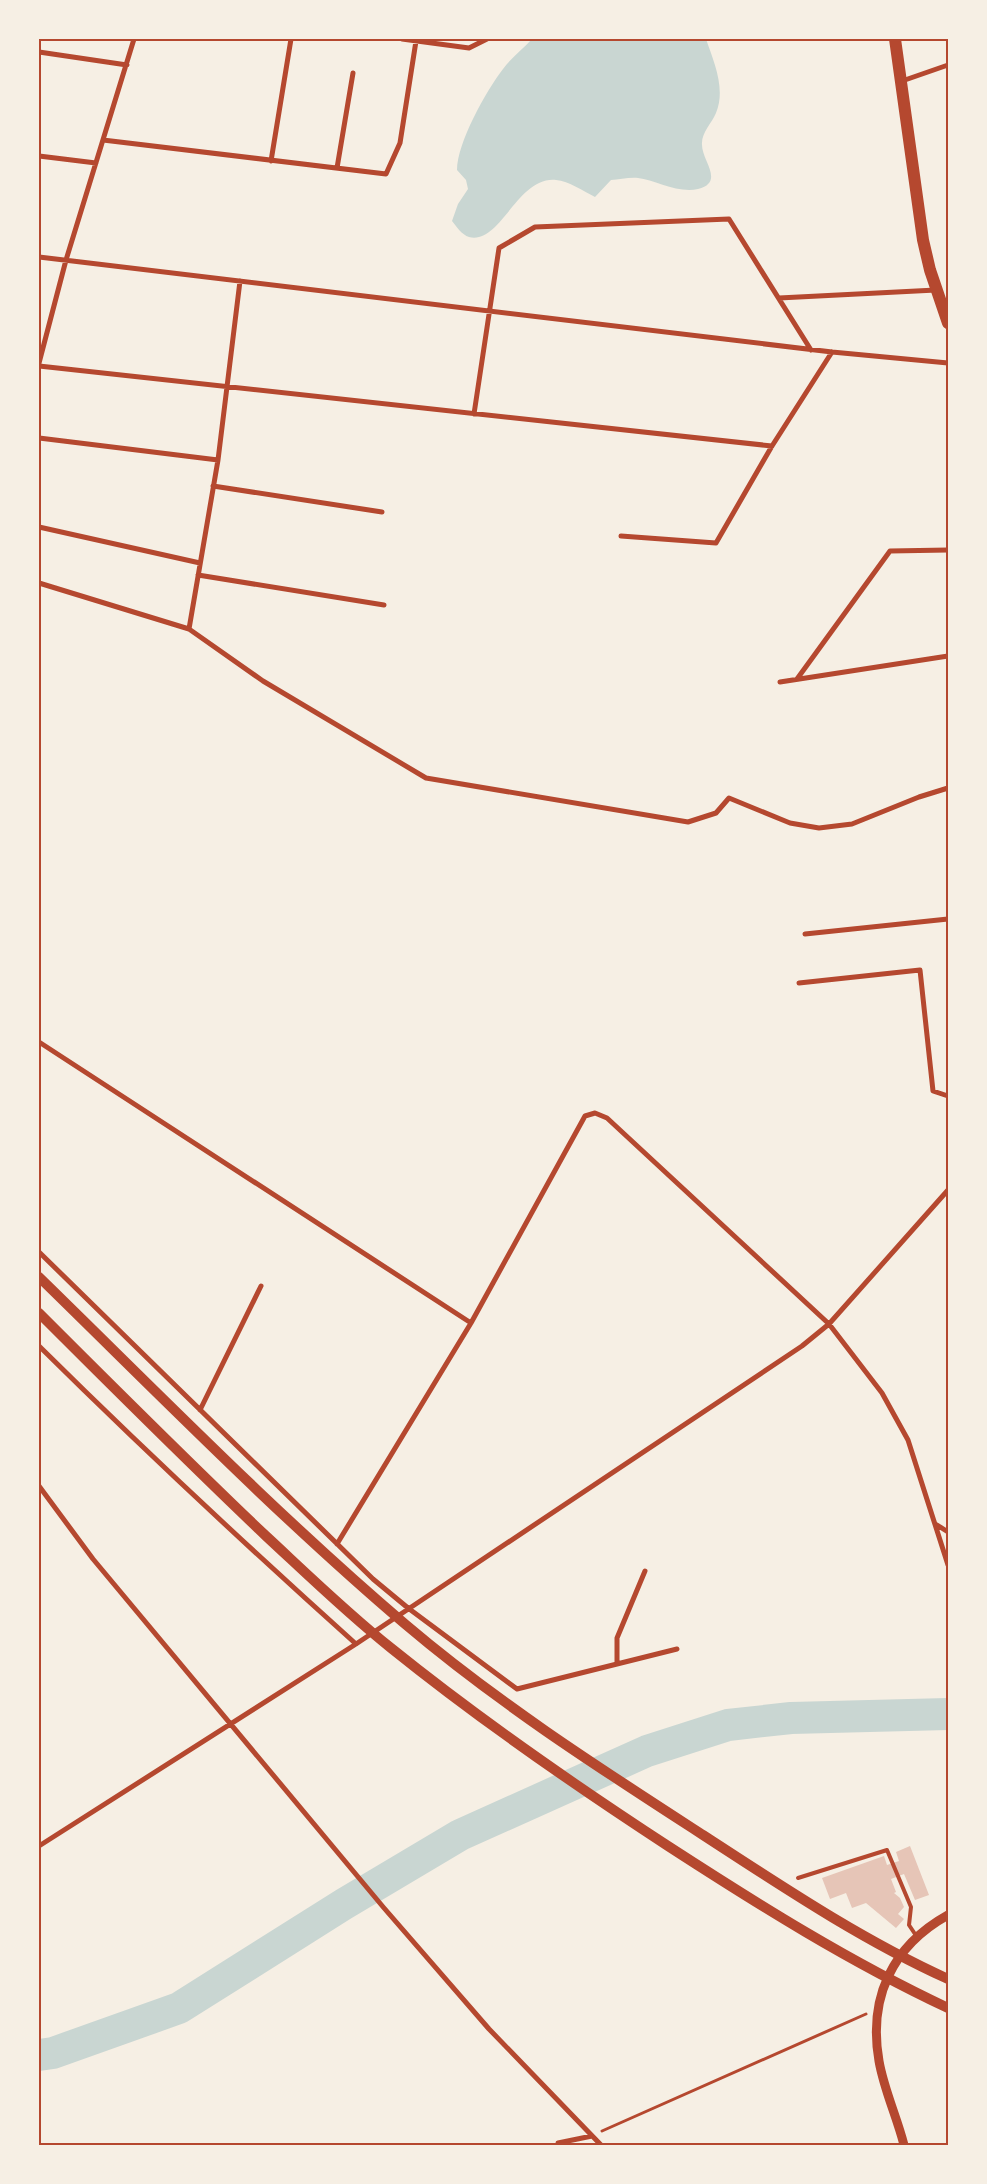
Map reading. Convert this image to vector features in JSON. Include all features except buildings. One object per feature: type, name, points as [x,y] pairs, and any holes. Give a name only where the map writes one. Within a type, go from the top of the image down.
[{"type":"main road","points":[[896,39],[923,240],[948,323]]},
{"type":"main road","points":[[39,1277],[251,1484],[406,1625],[508,1705],[815,1907],[875,1942],[948,1979]]},
{"type":"main road","points":[[39,1313],[232,1504],[335,1600],[390,1647],[477,1714],[602,1802],[801,1930],[862,1965],[948,2008]]},
{"type":"street","points":[[134,39],[66,260],[39,365],[772,446]]},
{"type":"street","points":[[271,161],[292,39]]},
{"type":"street","points":[[402,39],[469,48],[487,39]]},
{"type":"street","points":[[103,140],[386,174],[400,143],[416,41]]},
{"type":"street","points":[[39,52],[127,65]]},
{"type":"street","points":[[902,81],[948,65]]},
{"type":"street","points":[[337,168],[353,73]]},
{"type":"street","points":[[39,156],[96,163]]},
{"type":"street","points":[[474,414],[499,248],[535,227],[729,218],[812,350]]},
{"type":"street","points":[[39,257],[812,350],[948,363]]},
{"type":"street","points":[[189,629],[218,460],[240,280]]},
{"type":"street","points":[[779,298],[937,290]]},
{"type":"street","points":[[621,536],[716,543],[772,446],[832,352]]},
{"type":"street","points":[[39,438],[218,460]]},
{"type":"street","points":[[213,486],[382,512]]},
{"type":"street","points":[[39,527],[200,563]]},
{"type":"street","points":[[797,679],[890,551],[948,550]]},
{"type":"street","points":[[198,575],[384,605]]},
{"type":"street","points":[[39,583],[189,629],[263,681],[426,778],[688,822],[716,813],[729,798],[790,823],[819,828],[852,824],[919,797],[948,788]]},
{"type":"street","points":[[780,682],[948,656]]},
{"type":"street","points":[[805,934],[948,919]]},
{"type":"street","points":[[799,983],[920,970],[934,1091],[948,1096]]},
{"type":"street","points":[[39,1042],[471,1323]]},
{"type":"street","points":[[337,1544],[471,1323],[585,1116],[595,1112],[607,1118],[829,1324],[882,1393],[908,1440],[948,1565]]},
{"type":"street","points":[[39,1846],[356,1644],[802,1346],[829,1324],[948,1190]]},
{"type":"street","points":[[39,1252],[373,1579],[408,1608],[517,1689],[677,1649]]},
{"type":"street","points":[[200,1410],[261,1286]]},
{"type":"street","points":[[39,1346],[135,1440],[356,1644]]},
{"type":"street","points":[[39,1486],[93,1559],[488,2030],[601,2145]]},
{"type":"street","points":[[937,1526],[948,1532]]},
{"type":"street","points":[[617,1664],[618,1638],[645,1571]]},
{"type":"street","points":[[904,2145],[879,2063],[876,2036],[878,2008],[885,1982],[903,1951],[917,1937],[948,1915]]},
{"type":"street","points":[[558,2145],[558,2143],[592,2136]]},
{"type":"lane","points":[[798,1878],[887,1850],[911,1906],[909,1925],[917,1937]]},
{"type":"path","points":[[592,2136],[878,2008]]},
{"type":"shaded area","points":[[532,39],[706,39],[718,76],[720,95],[716,113],[702,141],[703,151],[711,176],[706,186],[698,189],[683,190],[645,179],[631,178],[611,180],[595,197],[571,184],[561,181],[542,182],[530,188],[491,231],[480,237],[469,237],[459,230],[452,221],[458,204],[468,189],[466,180],[457,170],[458,159],[467,132],[496,79],[510,61]]},
{"type":"waterway","points":[[39,2055],[53,2053],[179,2008],[344,1904],[460,1835],[647,1751],[728,1725],[791,1718],[948,1714]]}]
